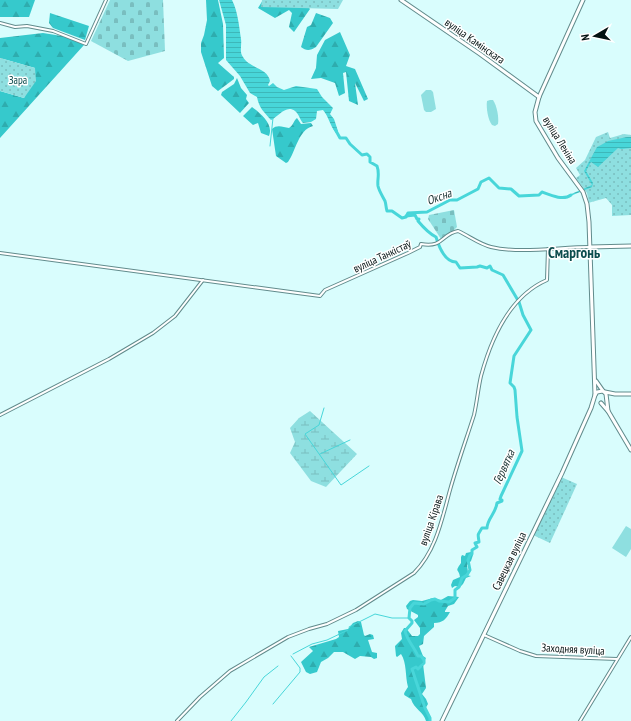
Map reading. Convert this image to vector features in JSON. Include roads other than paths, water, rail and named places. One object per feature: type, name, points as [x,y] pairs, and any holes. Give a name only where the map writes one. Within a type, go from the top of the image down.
[{"type":"main road","name":"вуліца Камінскага","points":[[401,0],[480,54],[539,97]]},
{"type":"main road","name":"вуліца Леніна","points":[[583,0],[539,97],[535,112],[536,121],[558,158],[583,192],[589,215],[590,247]]},
{"type":"main road","points":[[590,247],[631,246]]},
{"type":"main road","name":"Савецкая вуліца","points":[[442,721],[562,473],[595,396],[590,247]]},
{"type":"main road","points":[[595,379],[606,394],[608,411]]},
{"type":"main road","points":[[631,394],[615,394],[603,391],[597,392],[595,396],[596,401],[608,411],[631,450]]},
{"type":"main road","points":[[591,408],[615,394]]},
{"type":"street","points":[[0,23],[15,27],[27,26],[53,31],[86,44],[106,0]]},
{"type":"street","name":"вуліца Танкістаў","points":[[203,280],[320,296],[324,290],[408,253],[420,247],[421,244],[430,245],[438,243],[454,231],[458,230],[485,244],[497,248],[548,249],[590,247]]},
{"type":"street","name":"вуліца Кірава","points":[[177,721],[200,697],[224,676],[282,640],[300,632],[327,624],[356,610],[414,573],[420,566],[434,542],[442,520],[454,476],[474,414],[480,381],[503,319],[527,292],[547,280],[548,249]]},
{"type":"street","points":[[0,253],[203,280]]},
{"type":"street","points":[[0,415],[109,359],[153,333],[175,316],[203,280]]},
{"type":"street","name":"Заходняя вуліца","points":[[483,634],[520,651],[536,656],[617,659]]},
{"type":"street","points":[[580,721],[631,637]]},
{"type":"waterway","points":[[270,146],[273,118]]},
{"type":"waterway","name":"Оксна","points":[[335,129],[340,138],[346,138],[362,155],[367,154],[370,157],[370,162],[377,166],[378,186],[385,201],[387,211],[392,211],[402,218],[406,217],[408,213],[427,212],[450,200],[457,200],[478,189],[481,182],[489,178],[499,188],[511,189],[519,196],[539,195],[542,192],[560,197],[568,197],[571,195]]},
{"type":"waterway","name":"Гервятка","points":[[406,216],[415,215],[417,219],[419,219],[418,221],[422,226],[436,237],[446,257],[449,260],[456,262],[460,268],[480,266],[487,268],[490,266],[492,270],[503,275],[519,302],[523,315],[531,330],[514,356],[510,383],[515,390],[522,451],[501,496],[500,499],[502,501],[497,503],[488,522],[487,528],[482,528],[478,536],[479,542],[475,543],[477,547],[472,550],[472,554],[468,560],[470,570],[467,575],[462,578],[459,587],[455,590],[455,598],[449,602],[435,599],[424,604],[414,603],[410,608],[409,618],[412,623],[405,631],[418,656],[421,656],[424,660],[424,663],[418,669],[416,667],[412,669],[430,721]]},
{"type":"waterway","points":[[324,408],[319,425],[305,434],[341,485],[369,466]]},
{"type":"waterway","points":[[320,454],[350,440]]},
{"type":"waterway","points":[[349,627],[375,614],[392,618],[409,618]]},
{"type":"waterway","points":[[293,654],[312,644],[327,640],[348,630]]},
{"type":"waterway","points":[[273,704],[300,672],[300,668],[291,656]]},
{"type":"waterway","points":[[231,721],[264,677],[278,666]]},
{"type":"district","name":"Смаргонь","points":[[574,253]]},
{"type":"park label","name":"Зара","points":[[18,80]]}]
